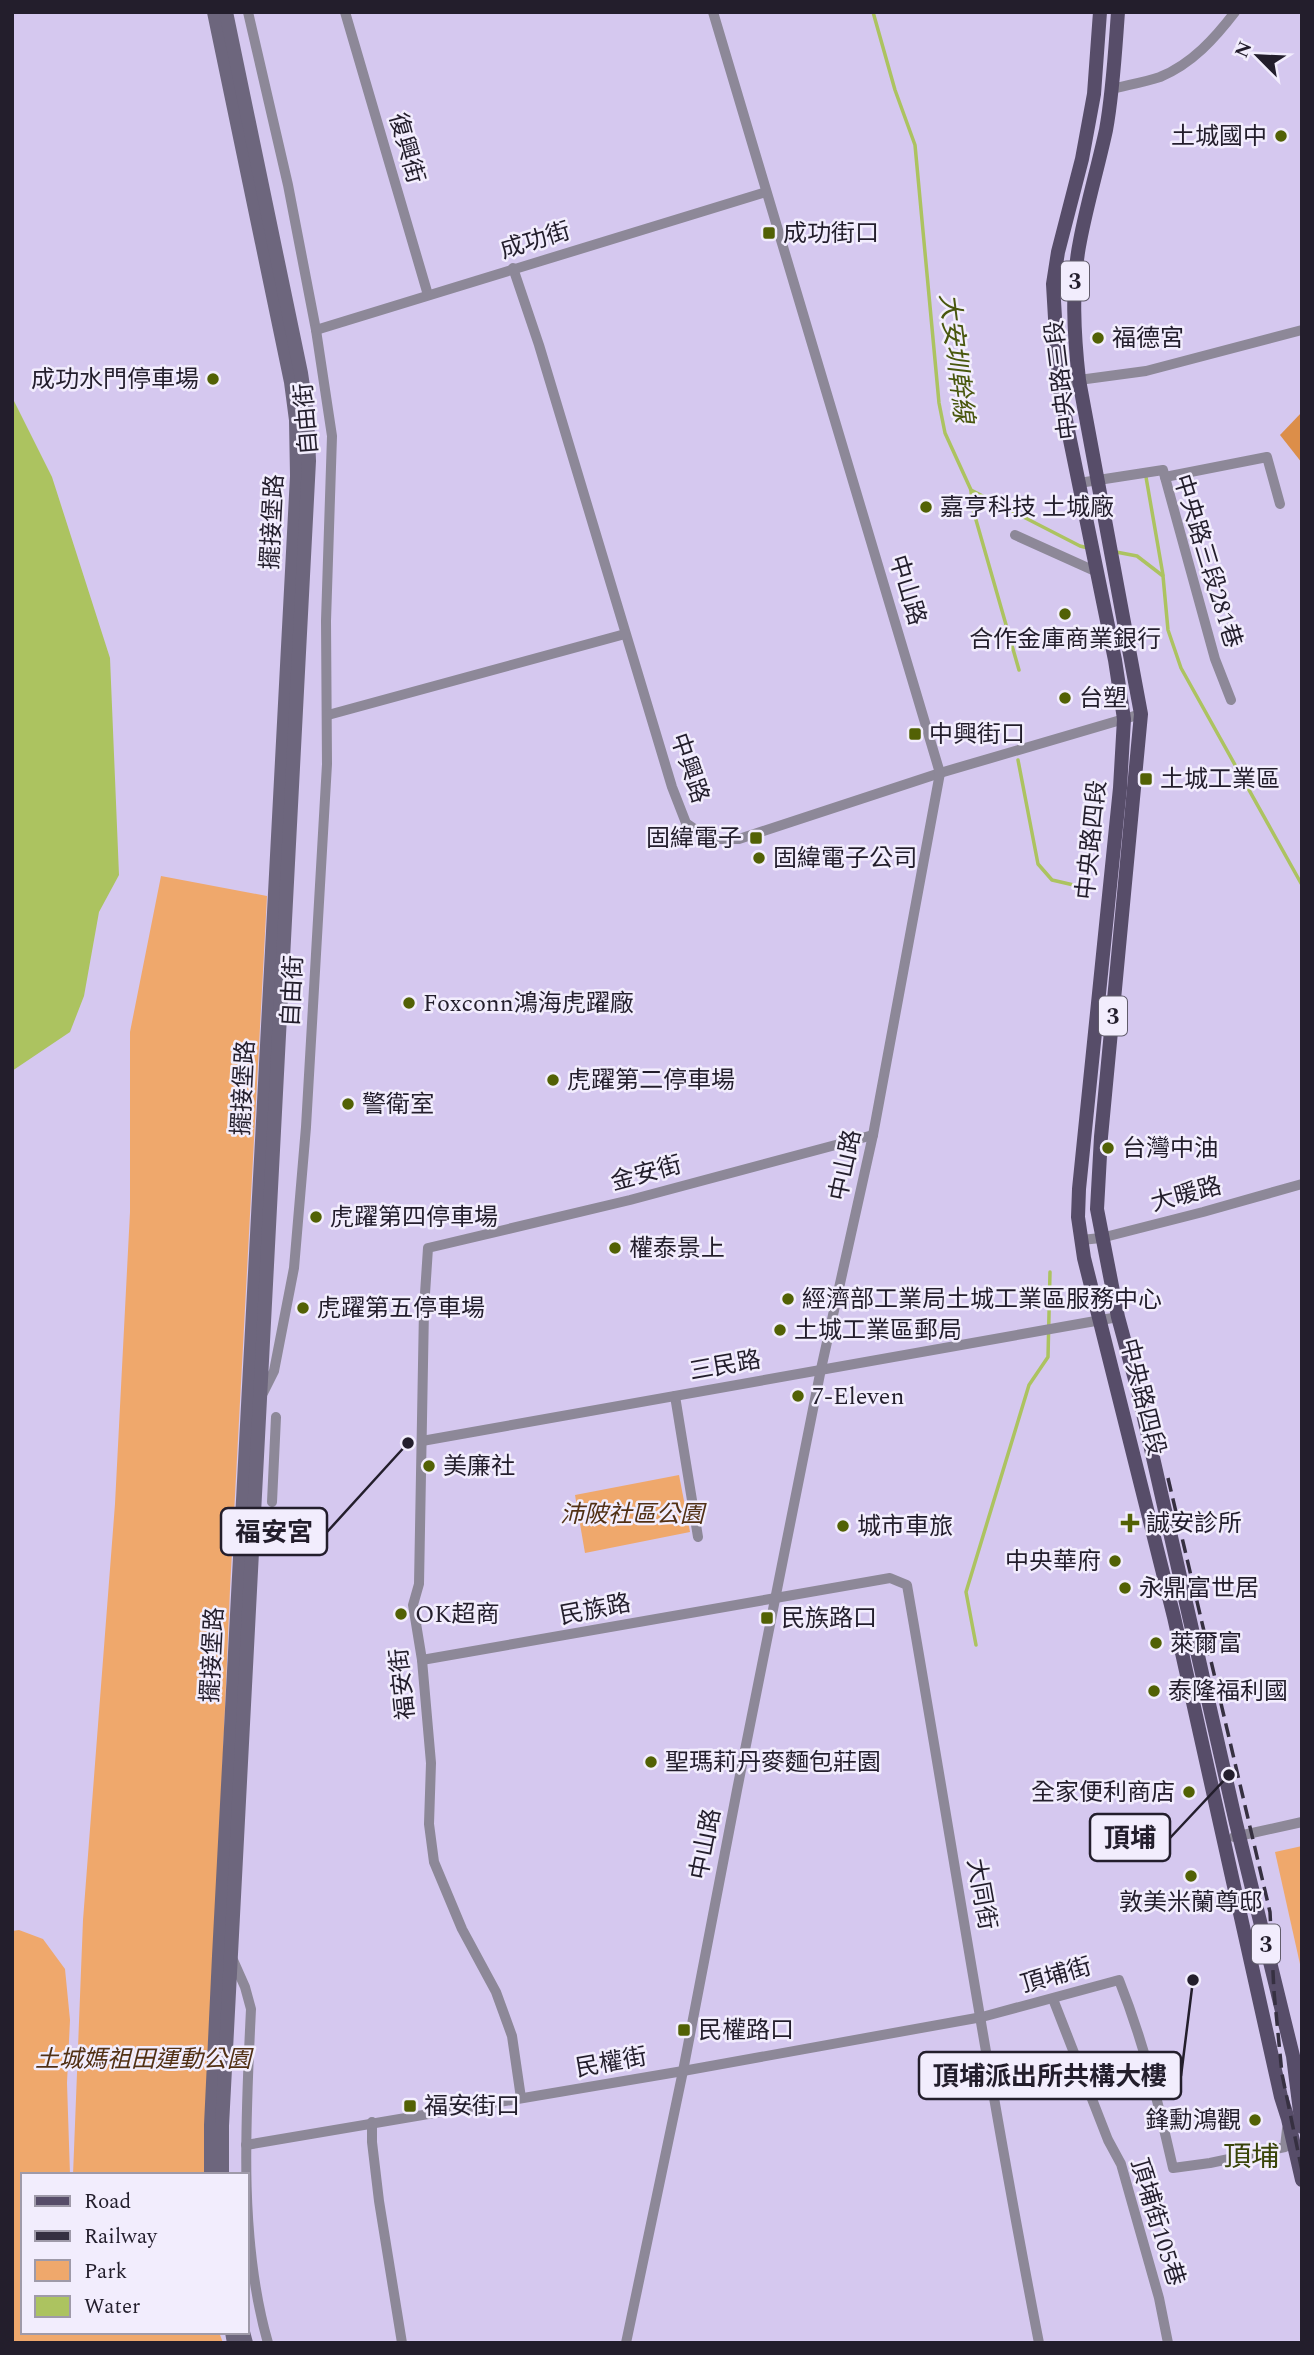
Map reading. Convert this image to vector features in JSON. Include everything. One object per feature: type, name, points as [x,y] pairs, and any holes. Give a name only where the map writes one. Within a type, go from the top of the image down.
[{"type":"main road","name":"中央路三段","points":[[1097,572],[1059,386],[1053,284],[1094,94],[1100,12]]},
{"type":"main road","name":"中央路三段","points":[[1115,576],[1079,380],[1075,338],[1076,265],[1106,130],[1118,12]]},
{"type":"main road","name":"中央路四段","points":[[1097,572],[1124,719],[1120,788],[1078,1217],[1081,1241],[1100,1319],[1232,1838]]},
{"type":"main road","name":"中央路四段","points":[[1115,576],[1134,665],[1141,714],[1101,1138],[1097,1209],[1101,1238],[1137,1387],[1232,1838],[1281,2097],[1298,2120],[1302,2180]]},
{"type":"street","name":"擺接堡路","points":[[214,12],[291,382],[296,420],[297,475],[225,1957],[222,2173]]},
{"type":"street","name":"擺接堡路","points":[[211,2173],[211,2125],[225,1957],[261,1396],[309,461],[307,413],[301,373],[226,12]]},
{"type":"street","name":"自由街","points":[[248,12],[288,185],[316,330],[332,436],[327,621],[328,715],[306,1127],[294,1268],[274,1371],[261,1396]]},
{"type":"street","name":"復興街","points":[[345,12],[428,295]]},
{"type":"street","name":"中山路","points":[[626,2343],[683,2071],[821,1369],[873,1135],[940,773],[713,12]]},
{"type":"street","points":[[1112,89],[1161,76],[1186,62],[1212,41],[1235,12]]},
{"type":"street","name":"成功街","points":[[316,330],[766,192]]},
{"type":"street","name":"中興路","points":[[513,268],[539,345],[672,787],[686,823],[709,839],[739,839],[940,773],[1141,714]]},
{"type":"street","points":[[1059,386],[1079,380],[1146,371],[1302,330]]},
{"type":"street","points":[[1165,477],[1267,457],[1280,504]]},
{"type":"street","name":"中央路三段281巷","points":[[1079,483],[1097,478],[1163,471],[1215,659],[1231,700]]},
{"type":"street","points":[[1015,535],[1097,572]]},
{"type":"street","points":[[328,715],[625,634]]},
{"type":"street","name":"金安街","points":[[428,1248],[630,1200],[873,1135]]},
{"type":"street","name":"大暖路","points":[[1081,1241],[1302,1184]]},
{"type":"street","name":"福安街","points":[[428,1248],[424,1309],[419,1584],[413,1605],[422,1660],[431,1763],[429,1824],[434,1862],[463,1928],[496,1992],[512,2036],[521,2098]]},
{"type":"street","name":"三民路","points":[[422,1441],[1118,1317]]},
{"type":"street","points":[[675,1396],[698,1537]]},
{"type":"street","points":[[272,1502],[276,1418]]},
{"type":"street","name":"大同街","points":[[776,1598],[890,1578],[907,1585],[982,2017],[1005,2169],[1039,2343]]},
{"type":"street","name":"民族路","points":[[422,1660],[776,1598]]},
{"type":"street","points":[[1232,1838],[1302,1822]]},
{"type":"street","points":[[225,1957],[245,1987],[251,2009],[247,2173]]},
{"type":"street","name":"頂埔街","points":[[982,2017],[1119,1980],[1137,2024],[1173,2168],[1285,2147],[1298,2120]]},
{"type":"street","name":"頂埔街105巷","points":[[1053,1999],[1108,2140],[1121,2164],[1159,2298],[1168,2343]]},
{"type":"street","name":"民權街","points":[[246,2145],[982,2017]]},
{"type":"street","points":[[372,2122],[379,2201],[402,2343]]},
{"type":"street","points":[[248,2187],[251,2251],[261,2319],[268,2343]]},
{"type":"green space","name":"土城媽祖田運動公園","points":[[161,876],[267,896],[230,1589],[207,2133],[209,2173],[73,2173],[83,1920],[115,1504],[130,1212],[130,1032]]},
{"type":"green space","name":"沛陂社區公園","points":[[679,1475],[690,1532],[585,1553],[575,1495]]},
{"type":"green space","points":[[1302,1846],[1302,1973],[1275,1852]]},
{"type":"green space","points":[[19,1930],[43,1939],[65,1969],[70,2020],[67,2083],[70,2173],[21,2173],[21,2334],[220,2334],[223,2343],[12,2343],[12,1931]]},
{"type":"shaded area","points":[[1302,412],[1302,463],[1280,435]]},
{"type":"water","points":[[12,397],[52,477],[110,658],[119,875],[99,912],[84,996],[70,1032],[12,1071]]},
{"type":"waterway","name":"大安圳幹線","points":[[873,12],[895,90],[915,145],[939,403],[945,433],[971,490],[1088,548]]},
{"type":"waterway","points":[[1146,477],[1163,575]]},
{"type":"waterway","points":[[971,490],[972,506],[1019,670]]},
{"type":"waterway","name":"大安圳幹線","points":[[1116,552],[1137,556],[1163,576],[1168,630],[1181,668],[1302,885]]},
{"type":"waterway","points":[[1018,760],[1038,864],[1052,880],[1091,889]]},
{"type":"waterway","points":[[976,1645],[966,1592],[1029,1385],[1048,1357],[1050,1272]]},
{"type":"railway","points":[[1168,1478],[1270,1912],[1282,2074],[1302,2171]]},
{"type":"place","name":"土城國中","points":[[1281,136]]},
{"type":"place","name":"成功街口","points":[[769,233]]},
{"type":"place","name":"福德宮","points":[[1098,338]]},
{"type":"place","name":"成功水門停車場","points":[[213,379]]},
{"type":"place","name":"嘉亨科技 土城廠","points":[[926,507]]},
{"type":"place","name":"合作金庫商業銀行","points":[[1065,614]]},
{"type":"place","name":"台塑","points":[[1065,698]]},
{"type":"place","name":"中興街口","points":[[915,734]]},
{"type":"place","name":"土城工業區","points":[[1146,779]]},
{"type":"place","name":"固緯電子","points":[[756,838]]},
{"type":"place","name":"固緯電子公司","points":[[759,858]]},
{"type":"place","name":"Foxconn鴻海虎躍廠","points":[[409,1003]]},
{"type":"place","name":"虎躍第二停車場","points":[[553,1080]]},
{"type":"place","name":"警衛室","points":[[348,1104]]},
{"type":"place","name":"台灣中油","points":[[1108,1148]]},
{"type":"place","name":"虎躍第四停車場","points":[[316,1217]]},
{"type":"place","name":"權泰景上","points":[[615,1248]]},
{"type":"place","name":"經濟部工業局土城工業區服務中心","points":[[788,1299]]},
{"type":"place","name":"虎躍第五停車場","points":[[303,1308]]},
{"type":"place","name":"土城工業區郵局","points":[[780,1330]]},
{"type":"place","name":"7-Eleven","points":[[798,1396]]},
{"type":"place","name":"福安宮","points":[[408,1443]]},
{"type":"place","name":"美廉社","points":[[429,1466]]},
{"type":"place","name":"誠安診所","points":[[1130,1523]]},
{"type":"place","name":"城市車旅","points":[[843,1526]]},
{"type":"place","name":"中央華府","points":[[1115,1561]]},
{"type":"place","name":"永鼎富世居","points":[[1125,1588]]},
{"type":"place","name":"OK超商","points":[[401,1614]]},
{"type":"place","name":"民族路口","points":[[767,1618]]},
{"type":"place","name":"萊爾富","points":[[1156,1643]]},
{"type":"place","name":"泰隆福利國","points":[[1154,1691]]},
{"type":"place","name":"聖瑪莉丹麥麵包莊園","points":[[651,1762]]},
{"type":"place","name":"頂埔","points":[[1229,1775]]},
{"type":"place","name":"全家便利商店","points":[[1189,1792]]},
{"type":"place","name":"敦美米蘭尊邸","points":[[1191,1876]]},
{"type":"place","name":"頂埔派出所共構大樓","points":[[1193,1980]]},
{"type":"place","name":"民權路口","points":[[684,2030]]},
{"type":"place","name":"福安街口","points":[[410,2106]]},
{"type":"place","name":"鋒勳鴻觀","points":[[1255,2120]]},
{"type":"district","name":"頂埔","points":[[1251,2156]]}]
